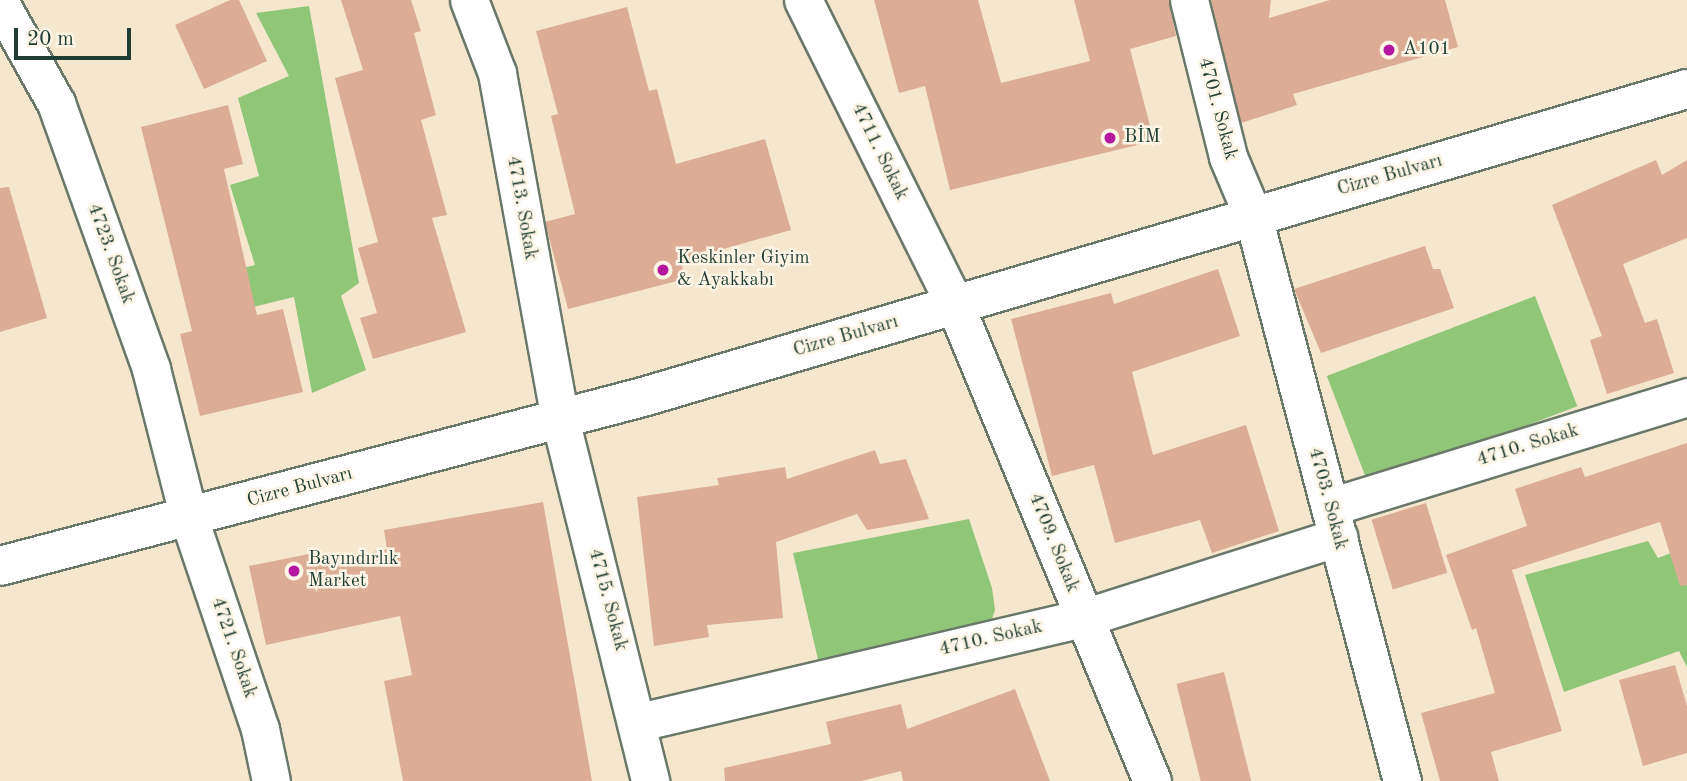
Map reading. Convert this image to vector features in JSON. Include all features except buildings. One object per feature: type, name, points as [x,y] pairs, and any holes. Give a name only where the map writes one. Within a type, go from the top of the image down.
[{"type":"main road","name":"Cizre Bulvarı","points":[[0,566],[560,419],[1687,89]]},
{"type":"street","name":"4713. Sokak","points":[[469,0],[497,74],[560,419]]},
{"type":"street","name":"4711. Sokak","points":[[803,0],[955,304]]},
{"type":"street","name":"4701. Sokak","points":[[1189,0],[1228,158],[1253,216]]},
{"type":"street","name":"4723. Sokak","points":[[0,3],[57,103],[151,369],[189,517]]},
{"type":"street","name":"4703. Sokak","points":[[1253,216],[1402,781]]},
{"type":"street","name":"4709. Sokak","points":[[955,304],[1152,781]]},
{"type":"street","name":"4710. Sokak","points":[[639,722],[1083,618],[1334,522],[1687,397]]},
{"type":"street","name":"4715. Sokak","points":[[560,419],[639,722],[650,781]]},
{"type":"street","name":"4721. Sokak","points":[[189,517],[260,729],[271,781]]},
{"type":"green space","points":[[309,6],[359,283],[341,296],[366,370],[312,393],[294,297],[237,311],[223,273],[255,265],[230,185],[259,176],[238,98],[289,76],[256,13]]},
{"type":"green space","points":[[1535,296],[1577,406],[1369,486],[1327,376]]},
{"type":"green space","points":[[969,519],[992,588],[995,610],[990,625],[820,668],[793,553]]},
{"type":"green space","points":[[1648,541],[1658,558],[1687,547],[1687,667],[1679,651],[1564,692],[1525,575]]},
{"type":"place","name":"A101","points":[[1389,50]]},
{"type":"place","name":"BİM","points":[[1110,138]]},
{"type":"place","name":"Keskinler Giyim & Ayakkabı","points":[[663,270]]},
{"type":"place","name":"Bayındırlık Market","points":[[294,571]]}]
